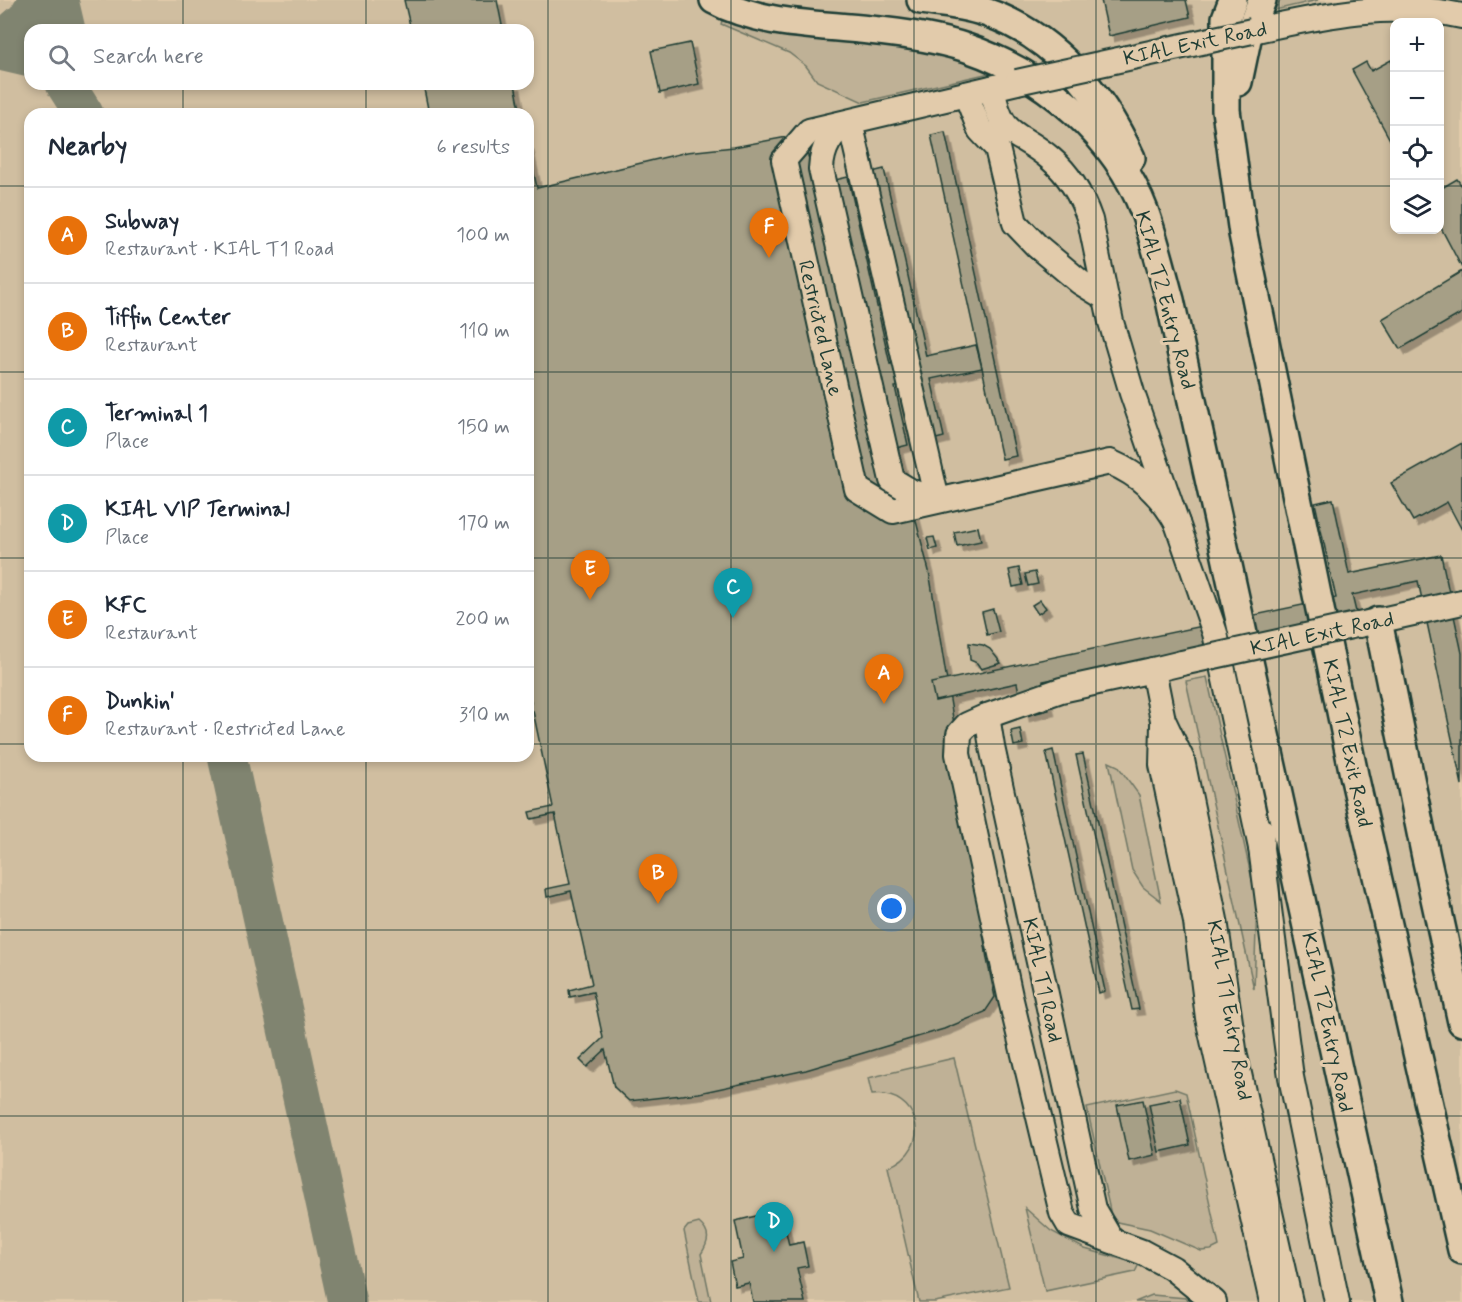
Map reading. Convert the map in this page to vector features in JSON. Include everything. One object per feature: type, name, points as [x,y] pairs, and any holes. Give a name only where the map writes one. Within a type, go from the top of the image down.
[{"type":"main road","name":"KIAL T2 Entry Road","points":[[714,0],[738,11],[763,18],[904,34],[965,47],[1011,66],[1053,93],[1091,127],[1122,167],[1145,212],[1170,300],[1389,1302]]},
{"type":"main road","points":[[921,0],[949,3],[993,15],[1034,36],[1066,62],[1094,95],[1124,144],[1145,193],[1158,239],[1170,300]]},
{"type":"main road","name":"KIAL T2 Exit Road","points":[[1233,0],[1226,18],[1226,110],[1243,234],[1354,775],[1462,1250]]},
{"type":"main road","name":"KIAL T2 Exit Road","points":[[1243,234],[1238,84],[1247,39],[1262,0]]},
{"type":"main road","name":"KIAL Exit Road","points":[[850,122],[1017,82],[1318,17],[1385,7],[1426,8],[1462,16]]},
{"type":"main road","points":[[992,88],[996,107],[1005,126],[1019,139],[1051,159],[1065,174],[1078,192],[1090,220],[1106,298],[1132,393],[1215,633],[1261,848]]},
{"type":"main road","points":[[966,94],[980,130],[997,148],[1015,223],[1037,246],[1080,282],[1106,298]]},
{"type":"main road","points":[[937,500],[850,122],[837,130],[828,142],[821,169],[892,480],[912,492],[937,500],[1110,462],[1125,468],[1151,487],[1177,523]]},
{"type":"main road","name":"Restricted Lane","points":[[850,122],[810,131],[784,160],[857,489],[893,511],[937,500]]},
{"type":"main road","name":"KIAL Exit Road","points":[[1153,670],[1462,602]]},
{"type":"main road","points":[[1367,623],[1426,857],[1462,1022]]},
{"type":"main road","name":"KIAL T2 Entry Road","points":[[1215,633],[1268,742],[1261,848],[1291,1077],[1337,1302]]},
{"type":"main road","points":[[977,721],[1061,690],[1153,670]]},
{"type":"main road","name":"KIAL T1 Entry Road","points":[[1153,670],[1164,720],[1182,760],[1215,920],[1235,1056],[1290,1302]]},
{"type":"main road","name":"KIAL T1 Entry Road","points":[[1164,720],[1162,765],[1196,922],[1208,1018],[1272,1302]]},
{"type":"main road","name":"KIAL T1 Road","points":[[977,721],[992,747],[1093,1209],[1111,1240],[1069,1225],[1057,1199],[958,754],[959,734],[977,721]]},
{"type":"main road","points":[[1111,1240],[1142,1252],[1172,1268],[1214,1302]]},
{"type":"shaded area","points":[[0,0],[1462,0],[1462,1302],[0,1302]]},
{"type":"shaded area","points":[[1280,0],[1318,0],[1275,10]]},
{"type":"shaded area","points":[[723,17],[906,41],[994,72],[863,102],[817,81],[806,66],[789,53],[721,24]]},
{"type":"shaded area","points":[[1207,677],[1257,902],[1254,989],[1186,681]]},
{"type":"shaded area","points":[[1109,762],[1118,766],[1139,795],[1161,901],[1143,887],[1132,870]]},
{"type":"shaded area","points":[[954,1058],[1009,1287],[935,1302],[919,1302],[888,1167],[902,1159],[912,1148],[916,1135],[915,1122],[910,1111],[901,1101],[888,1096],[872,1095],[868,1078]]},
{"type":"shaded area","points":[[1175,1089],[1186,1093],[1219,1246],[1211,1250],[1201,1251],[1150,1229],[1117,1222],[1111,1215],[1087,1108]]},
{"type":"shaded area","points":[[1025,1208],[1051,1231],[1085,1249],[1139,1264],[1135,1272],[1045,1291]]},
{"type":"shaded area","points":[[699,1223],[706,1230],[708,1238],[701,1254],[711,1302],[699,1302],[684,1231],[688,1226]]},
{"type":"shaded area","points":[[1152,1295],[1186,1298],[1189,1302],[1135,1302]]},
{"type":"building","points":[[404,0],[497,0],[502,24],[410,24]]},
{"type":"building","points":[[1101,0],[1186,0],[1190,17],[1109,36]]},
{"type":"building","points":[[690,43],[699,84],[660,93],[651,51]]},
{"type":"building","points":[[1390,61],[1390,140],[1352,70],[1366,62],[1371,71]]},
{"type":"building","points":[[424,90],[516,90],[520,108],[428,108]]},
{"type":"building","points":[[945,132],[1016,456],[1002,459],[931,135]]},
{"type":"building","points":[[787,137],[798,138],[804,144],[871,348],[929,571],[969,816],[972,857],[987,959],[995,997],[985,1012],[944,1029],[806,1070],[699,1093],[629,1101],[614,1087],[605,1050],[587,1067],[580,1060],[603,1038],[593,992],[570,997],[569,990],[592,984],[571,891],[547,897],[546,889],[570,884],[555,814],[531,819],[529,812],[553,807],[534,716],[534,174],[537,188],[687,152],[734,147]]},
{"type":"building","points":[[884,169],[926,356],[976,345],[982,368],[931,379],[944,437],[932,440],[919,382],[895,387],[908,445],[896,448],[835,180],[848,177],[890,364],[914,359],[872,172]]},
{"type":"building","points":[[1457,179],[1462,186],[1462,268],[1444,234],[1444,187]]},
{"type":"building","points":[[1462,271],[1462,313],[1400,349],[1382,319]]},
{"type":"building","points":[[1462,443],[1462,530],[1447,502],[1413,521],[1391,483]]},
{"type":"building","points":[[1333,499],[1349,574],[1441,555],[1462,653],[1462,785],[1418,581],[1352,595],[1357,616],[1043,681],[1049,710],[1024,716],[1017,683],[935,701],[931,683],[1336,598],[1315,503]]},
{"type":"building","points":[[978,527],[981,541],[957,546],[954,532]]},
{"type":"building","points":[[934,537],[937,548],[930,550],[927,538]]},
{"type":"building","points":[[1019,568],[1023,585],[1013,587],[1009,570]]},
{"type":"building","points":[[1035,572],[1038,584],[1028,586],[1025,574]]},
{"type":"building","points":[[1040,600],[1046,608],[1038,614],[1032,605]]},
{"type":"building","points":[[993,609],[999,632],[987,635],[982,612]]},
{"type":"building","points":[[969,643],[983,645],[990,649],[1001,663],[981,669],[977,663],[970,660]]},
{"type":"building","points":[[1020,729],[1023,744],[1014,746],[1011,731]]},
{"type":"building","points":[[1053,750],[1105,991],[1099,993],[1046,752]]},
{"type":"building","points":[[1083,754],[1139,1009],[1132,1010],[1076,755]]},
{"type":"building","points":[[1180,1098],[1190,1145],[1159,1152],[1149,1104]]},
{"type":"building","points":[[1143,1100],[1155,1155],[1129,1161],[1117,1105]]},
{"type":"building","points":[[781,1210],[789,1245],[803,1242],[808,1266],[797,1268],[805,1302],[753,1302],[749,1283],[735,1286],[730,1262],[743,1259],[735,1221]]},
{"type":"taxiway","points":[[0,42],[26,20],[38,0]]},
{"type":"taxiway","points":[[59,0],[65,24]]},
{"type":"taxiway","points":[[0,51],[24,57]]},
{"type":"taxiway","points":[[69,90],[80,108]]},
{"type":"taxiway","points":[[228,762],[347,1302]]},
{"type":"place","name":"Dunkin'","points":[[769,258]]},
{"type":"place","name":"KFC","points":[[590,600]]},
{"type":"place","name":"Terminal 1","points":[[733,618]]},
{"type":"place","name":"Subway","points":[[884,704]]},
{"type":"place","name":"Tiffin Center","points":[[658,904]]},
{"type":"place","name":"KIAL VIP Terminal","points":[[774,1252]]}]
